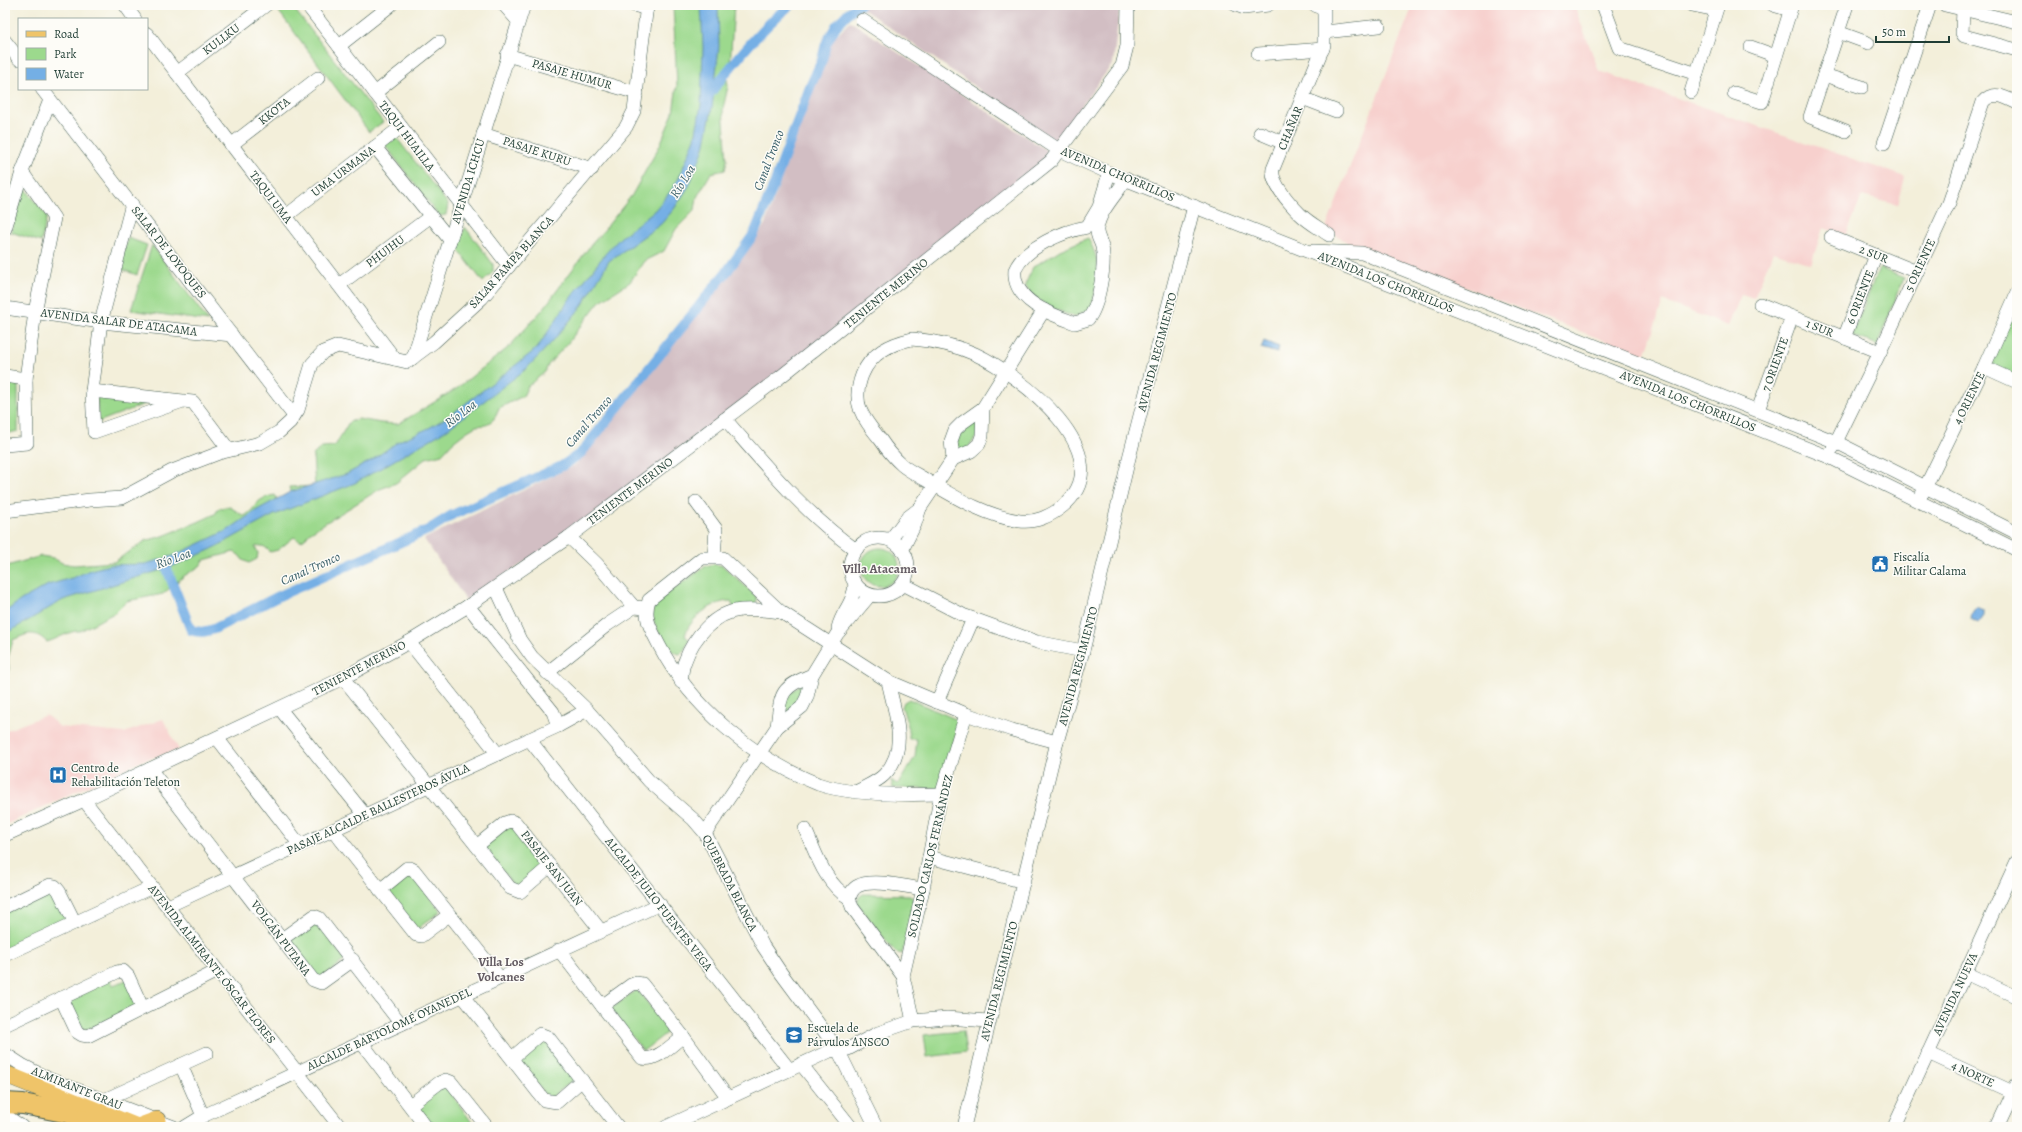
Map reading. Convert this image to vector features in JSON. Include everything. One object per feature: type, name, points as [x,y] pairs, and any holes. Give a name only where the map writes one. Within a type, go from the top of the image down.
[{"type":"highway","points":[[5,1103],[24,1104],[69,1113]]},
{"type":"main road","points":[[5,1064],[32,1085]]},
{"type":"main road","name":"ALMIRANTE GRAU","points":[[5,1074],[137,1127]]},
{"type":"main road","name":"ALMIRANTE GRAU","points":[[5,1086],[103,1127]]},
{"type":"main road","points":[[137,1127],[157,1120]]},
{"type":"street","points":[[124,5],[134,18]]},
{"type":"street","name":"KULLKU","points":[[177,73],[266,5]]},
{"type":"street","name":"TAQUI HUAILLA","points":[[307,5],[460,205],[509,266]]},
{"type":"street","points":[[339,46],[391,5]]},
{"type":"street","points":[[504,5],[518,21]]},
{"type":"street","name":"AVENIDA ICHCU","points":[[413,358],[507,55],[524,5]]},
{"type":"street","points":[[634,5],[647,7]]},
{"type":"street","name":"TENIENTE MERINO","points":[[5,835],[280,709],[343,678],[409,642],[468,606],[569,537],[779,378],[1051,161],[1122,66],[1127,46],[1128,5]]},
{"type":"street","points":[[1236,5],[1244,8],[1268,5]]},
{"type":"street","name":"CHAÑAR","points":[[1315,5],[1324,10],[1325,32],[1323,49],[1274,169],[1274,180],[1301,215],[1329,235],[1358,252]]},
{"type":"street","points":[[1603,5],[1619,48],[1697,74]]},
{"type":"street","points":[[1691,92],[1717,8],[1692,5]]},
{"type":"street","points":[[1734,93],[1762,102],[1791,8],[1773,5]]},
{"type":"street","points":[[1846,5],[1810,117],[1846,131]]},
{"type":"street","points":[[1884,143],[1930,5]]},
{"type":"street","points":[[1945,5],[2017,22]]},
{"type":"street","name":"SALAR PAMPA BLANCA","points":[[413,358],[482,298],[626,127],[634,111],[647,7]]},
{"type":"street","points":[[1963,10],[1962,33],[1964,36],[2017,50]]},
{"type":"street","name":"AVENIDA CHORRILLOS","points":[[862,20],[1059,150],[1109,173],[1307,251]]},
{"type":"street","points":[[1325,32],[1379,26]]},
{"type":"street","points":[[1838,32],[1868,43]]},
{"type":"street","name":"TAQUI UMA","points":[[148,35],[395,359]]},
{"type":"street","points":[[5,42],[18,58]]},
{"type":"street","points":[[375,93],[439,42]]},
{"type":"street","points":[[1751,47],[1776,56]]},
{"type":"street","points":[[1258,54],[1323,49]]},
{"type":"street","name":"PASAJE HUMUR","points":[[507,55],[637,93]]},
{"type":"street","points":[[1824,75],[1862,87]]},
{"type":"street","name":"KKOTA","points":[[231,145],[318,78]]},
{"type":"street","name":"SALAR DE LOYOQUES","points":[[43,90],[294,416]]},
{"type":"street","name":"5 ORIENTE","points":[[1829,457],[1880,352],[1948,203],[1983,102],[1987,97],[1996,95],[2017,103]]},
{"type":"street","points":[[1302,98],[1336,111]]},
{"type":"street","points":[[5,229],[22,172],[50,100]]},
{"type":"street","name":"UMA URMANA","points":[[286,216],[401,127]]},
{"type":"street","points":[[1260,133],[1284,143]]},
{"type":"street","name":"PASAJE KURU","points":[[483,134],[592,169]]},
{"type":"street","points":[[375,147],[450,240]]},
{"type":"street","points":[[5,445],[27,443],[26,379],[35,312],[54,218],[22,172]]},
{"type":"street","points":[[1092,230],[1066,232],[1047,241],[1029,253],[1017,267],[1015,279],[1018,290],[1044,310],[1076,323],[1083,322],[1092,314],[1102,270],[1102,248],[1092,230],[1109,173]]},
{"type":"street","points":[[1092,230],[1126,179]]},
{"type":"street","points":[[132,204],[101,322],[92,391],[94,432],[182,401]]},
{"type":"street","name":"AVENIDA REGIMIENTO","points":[[964,1127],[988,1021],[1024,882],[1057,742],[1083,651],[1129,458],[1194,206]]},
{"type":"street","name":"PHUJHU","points":[[339,285],[431,216]]},
{"type":"street","points":[[1326,250],[1329,235]]},
{"type":"street","name":"2 SUR","points":[[1831,237],[1917,272]]},
{"type":"street","name":"AVENIDA LOS CHORRILLOS","points":[[1307,251],[1326,250],[1358,252],[1758,410],[1836,442],[2017,533]]},
{"type":"street","name":"AVENIDA LOS CHORRILLOS","points":[[1307,251],[1829,457],[2017,548]]},
{"type":"street","points":[[1358,252],[1357,260],[1361,272]]},
{"type":"street","name":"6 ORIENTE","points":[[1844,338],[1876,255]]},
{"type":"street","name":"4 ORIENTE","points":[[1918,501],[1984,367],[2017,293]]},
{"type":"street","name":"1 SUR","points":[[1760,304],[1880,352]]},
{"type":"street","name":"AVENIDA SALAR DE ATACAMA","points":[[5,308],[101,322],[232,335]]},
{"type":"street","points":[[953,459],[951,441],[955,430],[983,408],[1007,372],[1026,337],[1044,310]]},
{"type":"street","name":"7 ORIENTE","points":[[1758,410],[1792,317]]},
{"type":"street","points":[[912,339],[952,346],[975,354],[1007,372],[1042,400],[1071,436],[1079,456],[1081,470],[1074,493],[1066,504],[1052,514],[1037,520],[1023,521],[1004,518],[984,510],[935,485],[902,465],[862,417],[858,404],[858,386],[871,359],[885,347],[912,339]]},
{"type":"street","points":[[5,511],[90,500],[122,498],[172,471],[229,450],[260,443],[285,427],[294,416],[300,403],[310,369],[315,359],[323,352],[338,346],[406,362],[413,358]]},
{"type":"street","points":[[1984,367],[2017,382]]},
{"type":"street","points":[[5,376],[26,379]]},
{"type":"street","points":[[92,391],[193,402],[229,450]]},
{"type":"street","points":[[902,550],[915,524],[920,508],[953,459],[971,451],[979,444],[982,436],[983,408]]},
{"type":"street","points":[[725,419],[781,484],[828,530],[856,550]]},
{"type":"street","points":[[696,502],[716,529],[714,557]]},
{"type":"street","points":[[890,540],[907,518],[920,508]]},
{"type":"street","points":[[569,537],[640,608],[681,682],[702,706],[734,734],[761,753],[788,769],[820,784],[857,792],[942,794]]},
{"type":"street","points":[[880,538],[890,540],[902,550],[907,558],[907,576],[897,591],[888,595],[870,595],[862,591],[851,576],[850,567],[852,558],[856,550],[862,544],[871,539],[880,538]]},
{"type":"street","points":[[547,673],[640,608],[656,593],[702,558],[723,558],[781,612],[834,640],[888,680],[966,714],[1012,730],[1057,742]]},
{"type":"street","points":[[834,640],[840,619],[852,602],[856,584]]},
{"type":"street","points":[[903,584],[932,601],[973,619],[1037,642],[1083,651]]},
{"type":"street","name":"QUEBRADA BLANCA","points":[[496,588],[520,640],[532,657],[547,673],[588,710],[649,781],[693,819],[705,833],[763,946],[838,1050],[876,1127]]},
{"type":"street","points":[[705,833],[777,728],[802,707],[807,697],[812,675],[834,640],[870,595]]},
{"type":"street","points":[[468,606],[553,712],[558,726]]},
{"type":"street","points":[[681,682],[684,661],[704,629],[717,619],[740,610],[781,612]]},
{"type":"street","points":[[937,702],[973,619]]},
{"type":"street","points":[[409,642],[498,754]]},
{"type":"street","points":[[777,728],[780,701],[786,688],[793,682],[812,675]]},
{"type":"street","points":[[343,678],[478,845],[510,888],[520,892],[550,866]]},
{"type":"street","points":[[857,792],[884,774],[898,749],[898,720],[888,680]]},
{"type":"street","points":[[280,709],[365,815]]},
{"type":"street","name":"PASAJE ALCALDE BALLESTEROS ÁVILA","points":[[168,906],[558,726],[588,710]]},
{"type":"street","name":"SOLDADO CARLOS FERNÁNDEZ","points":[[902,976],[923,889],[942,794],[966,714]]},
{"type":"street","points":[[217,738],[300,845]]},
{"type":"street","name":"ALCALDE JULIO FUENTES VEGA","points":[[529,739],[660,904],[795,1067],[851,1127]]},
{"type":"street","name":"VOLCÁN PUTANA","points":[[150,769],[317,983],[321,983],[353,960]]},
{"type":"street","name":"AVENIDA ALMIRANTE ÓSCAR FLORES","points":[[84,800],[340,1127]]},
{"type":"street","name":"PASAJE SAN JUAN","points":[[478,845],[511,821],[516,823],[601,931]]},
{"type":"street","points":[[804,829],[830,881],[840,893],[849,898]]},
{"type":"street","points":[[333,830],[416,935],[421,936],[449,915]]},
{"type":"street","points":[[929,857],[1024,882]]},
{"type":"street","name":"AVENIDA NUEVA","points":[[1894,1127],[2017,861]]},
{"type":"street","points":[[380,890],[407,868],[410,868],[500,978]]},
{"type":"street","points":[[913,1021],[902,976],[852,907],[849,898],[852,890],[859,885],[874,883],[923,889]]},
{"type":"street","points":[[5,907],[50,885],[55,886],[75,923]]},
{"type":"street","points":[[5,956],[152,887]]},
{"type":"street","name":"ALCALDE BARTOLOMÉ OYANEDEL","points":[[185,1127],[203,1116],[660,904]]},
{"type":"street","points":[[282,939],[309,918],[314,916],[319,918],[401,1024]]},
{"type":"street","points":[[559,950],[642,1058],[647,1060],[653,1058],[683,1036]]},
{"type":"street","points":[[5,1024],[117,972],[123,971],[128,976],[142,1007]]},
{"type":"street","points":[[61,998],[77,1032],[88,1036],[142,1007],[217,971]]},
{"type":"street","points":[[1965,973],[2017,997]]},
{"type":"street","points":[[602,1006],[631,985],[636,983],[642,984],[683,1036],[728,1098]]},
{"type":"street","points":[[462,995],[544,1100],[550,1103],[557,1102],[582,1080]]},
{"type":"street","points":[[666,1127],[830,1051],[848,1050],[878,1033],[913,1021],[947,1018],[988,1021]]},
{"type":"street","points":[[512,1058],[540,1034],[548,1037],[618,1127]]},
{"type":"street","points":[[361,1042],[426,1127]]},
{"type":"street","points":[[104,1100],[181,1066],[208,1052]]},
{"type":"street","name":"4 NORTE","points":[[1928,1053],[2016,1090]]},
{"type":"street","name":"ALMIRANTE GRAU","points":[[5,1054],[35,1072],[174,1127]]},
{"type":"street","points":[[181,1066],[203,1116]]},
{"type":"street","points":[[410,1105],[446,1080],[451,1082],[485,1127]]},
{"type":"street","points":[[1997,1127],[2016,1090]]},
{"type":"street","points":[[5,1115],[22,1127]]},
{"type":"shaded area","points":[[872,5],[1120,5],[1113,63],[1055,142],[860,7]]},
{"type":"shaded area","points":[[1413,5],[1574,5],[1599,71],[1905,177],[1898,205],[1862,196],[1846,235],[1823,228],[1811,264],[1773,252],[1754,298],[1741,295],[1728,326],[1663,301],[1645,356],[1348,243],[1326,228]]},
{"type":"shaded area","points":[[850,21],[1052,154],[777,375],[567,535],[466,600],[424,539],[575,465],[756,239],[765,224],[831,41]]},
{"type":"shaded area","name":"Centro de Rehabilitación Teleton","points":[[46,715],[60,727],[124,733],[163,719],[179,750],[144,760],[5,825],[5,731]]},
{"type":"green space","points":[[274,5],[291,5],[383,122],[369,132]]},
{"type":"green space","points":[[673,5],[734,5],[730,66],[727,79],[728,86],[723,109],[727,160],[725,170],[711,173],[697,197],[695,210],[676,229],[664,251],[644,261],[630,282],[599,302],[567,344],[548,365],[545,372],[528,386],[523,396],[499,408],[494,419],[486,425],[476,426],[466,432],[452,443],[442,454],[426,458],[396,483],[380,489],[309,533],[304,540],[300,541],[294,537],[278,550],[270,552],[264,546],[255,547],[258,553],[257,559],[249,563],[234,552],[204,560],[200,566],[184,576],[163,594],[127,601],[116,612],[80,631],[72,632],[47,642],[34,634],[27,634],[13,640],[8,658],[9,669],[5,679],[5,571],[7,566],[41,556],[53,558],[62,563],[74,565],[114,562],[145,541],[163,536],[198,522],[215,514],[219,508],[230,507],[244,516],[263,499],[275,495],[278,501],[291,495],[289,487],[315,486],[313,455],[322,447],[335,446],[349,422],[359,419],[398,424],[456,389],[509,347],[544,308],[590,246],[632,195],[660,145],[673,113],[677,85]]},
{"type":"green space","points":[[396,137],[448,204],[446,215],[439,216],[385,145]]},
{"type":"green space","points":[[24,187],[47,216],[41,242],[11,232]]},
{"type":"green space","points":[[465,227],[493,264],[493,272],[483,282],[457,248]]},
{"type":"green space","points":[[128,238],[147,245],[137,275],[118,268]]},
{"type":"green space","points":[[1088,238],[1096,257],[1098,272],[1096,288],[1091,308],[1074,317],[1040,301],[1025,285],[1033,267],[1060,250]]},
{"type":"green space","points":[[152,245],[208,321],[131,310]]},
{"type":"green space","points":[[1879,268],[1904,278],[1877,345],[1852,335]]},
{"type":"green space","points":[[2017,304],[2017,377],[1993,366],[1991,359]]},
{"type":"green space","points":[[5,381],[18,383],[18,431],[5,434]]},
{"type":"green space","points":[[97,396],[153,401],[98,422]]},
{"type":"green space","points":[[979,416],[978,435],[966,450],[958,451],[958,440],[962,431]]},
{"type":"green space","points":[[876,548],[884,548],[894,553],[898,560],[898,574],[894,581],[884,586],[876,586],[866,581],[864,578],[861,571],[861,563],[866,553],[869,551]]},
{"type":"green space","points":[[714,564],[723,566],[755,595],[757,599],[755,605],[733,607],[731,601],[710,607],[697,617],[687,629],[685,636],[690,640],[682,653],[679,654],[672,651],[656,627],[653,614],[654,607],[657,601],[706,566]]},
{"type":"green space","points":[[806,681],[804,697],[781,720],[783,707],[791,692]]},
{"type":"green space","points":[[909,699],[960,721],[939,789],[893,788],[891,780],[897,784],[915,757],[917,739],[909,739],[909,729],[902,707],[904,702]]},
{"type":"green space","points":[[510,824],[544,866],[516,888],[483,846]]},
{"type":"green space","points":[[410,873],[441,911],[417,929],[387,891]]},
{"type":"green space","points":[[53,888],[69,920],[5,951],[5,912]]},
{"type":"green space","points":[[863,894],[910,895],[916,903],[902,954],[895,952],[857,903],[859,897]]},
{"type":"green space","points":[[315,920],[345,960],[317,981],[287,941]]},
{"type":"green space","points":[[110,978],[113,985],[129,979],[141,1004],[87,1030],[77,1026],[68,1006],[71,997]]},
{"type":"green space","points":[[637,989],[669,1031],[643,1051],[611,1009]]},
{"type":"green space","points":[[963,1031],[966,1052],[927,1057],[924,1035]]},
{"type":"green space","points":[[544,1040],[575,1079],[549,1099],[518,1061]]},
{"type":"green space","points":[[445,1085],[473,1124],[470,1127],[433,1127],[417,1106]]},
{"type":"water","name":"Río Loa","points":[[701,5],[718,5],[719,47],[712,108],[704,148],[689,186],[674,209],[661,224],[609,261],[582,306],[552,342],[526,369],[445,431],[355,483],[274,515],[212,549],[171,567],[63,600],[5,634],[5,612],[21,600],[48,585],[75,577],[90,570],[110,565],[145,564],[173,556],[228,530],[257,510],[290,492],[347,474],[372,460],[399,441],[429,428],[452,414],[538,347],[569,300],[606,253],[620,238],[655,210],[679,178],[695,138],[701,105],[703,47]]},
{"type":"water","points":[[1264,341],[1279,347],[1277,353],[1261,348]]},
{"type":"water","points":[[1976,607],[1983,610],[1983,616],[1978,623],[1971,619],[1972,613]]},
{"type":"waterway","points":[[708,96],[757,36],[790,5]]},
{"type":"waterway","name":"Canal Tronco","points":[[165,564],[191,630],[199,632],[208,631],[279,596],[428,530],[452,515],[562,466],[581,453],[728,270],[754,234],[810,87],[822,60],[826,44],[836,26],[849,12],[860,5]]},
{"type":"place","name":"Fiscalía Militar Calama","points":[[1880,564]]},
{"type":"place","name":"Centro de Rehabilitación Teleton","points":[[58,775]]},
{"type":"place","name":"Escuela de Párvulos ANSCO","points":[[794,1035]]},
{"type":"district","name":"Villa Atacama","points":[[880,568]]},
{"type":"district","name":"Villa Los Volcanes","points":[[501,968]]}]
